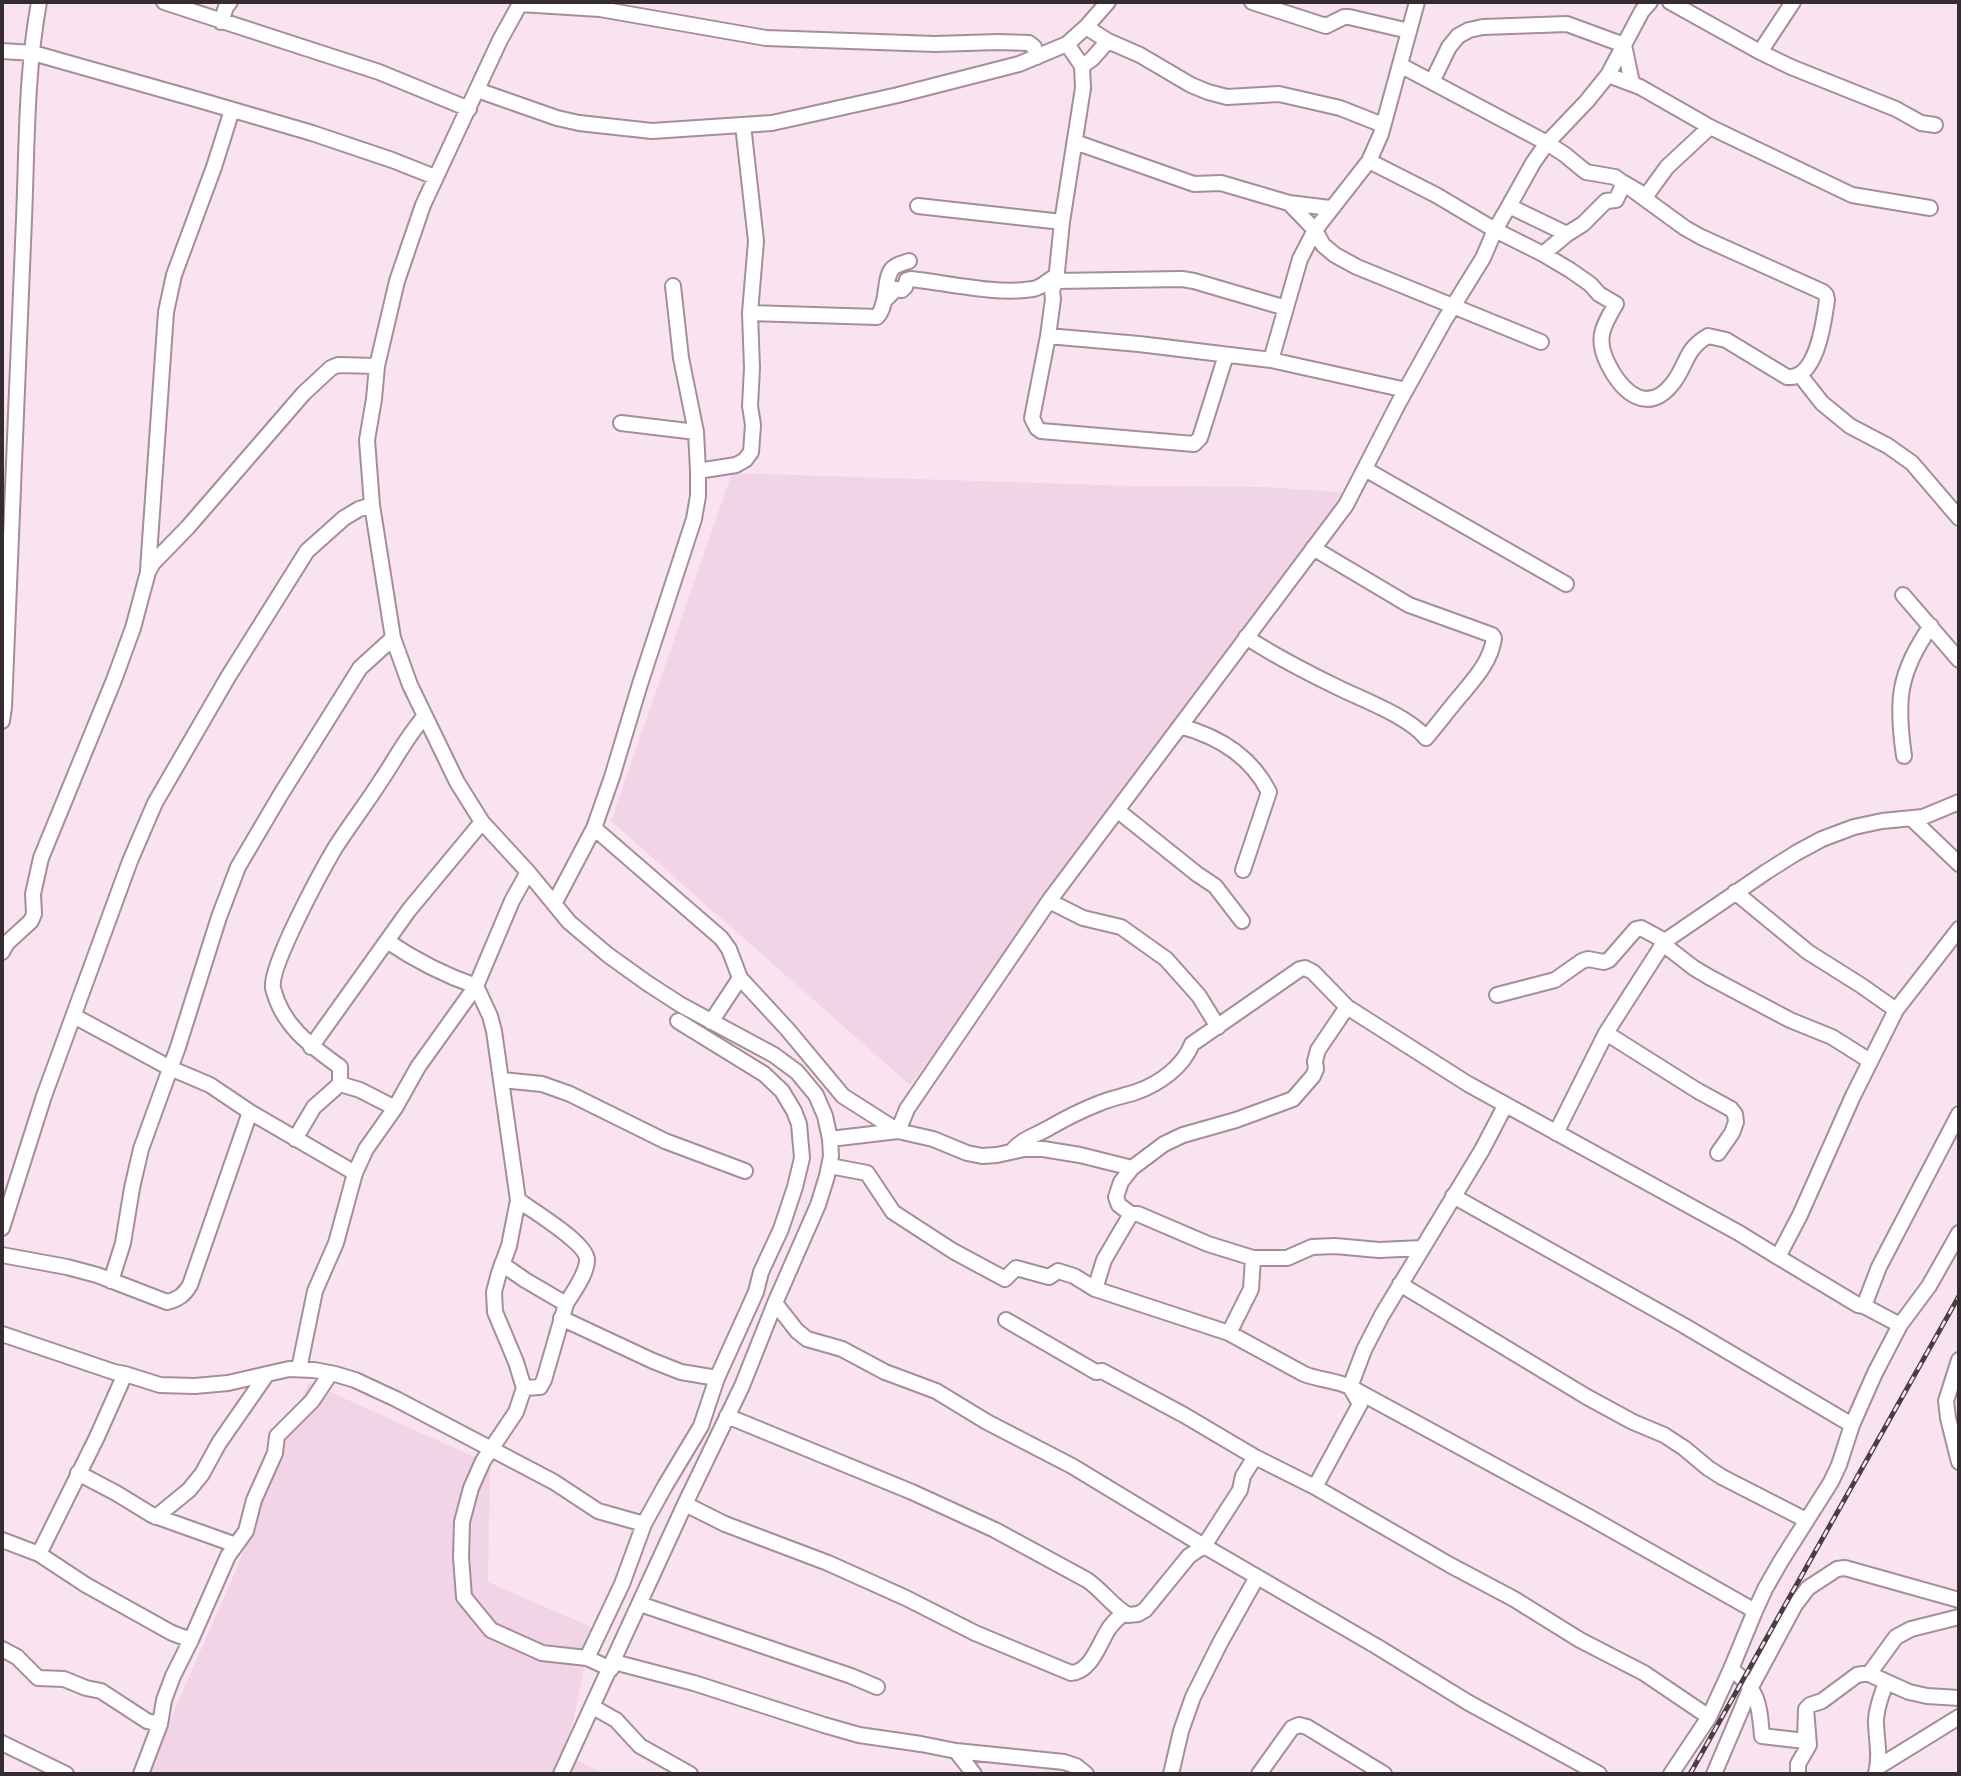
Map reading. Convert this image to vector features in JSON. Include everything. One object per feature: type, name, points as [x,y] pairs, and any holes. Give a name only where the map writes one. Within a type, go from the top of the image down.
[{"type":"street","points":[[2,721],[26,124],[39,2]]},
{"type":"street","points":[[163,2],[379,72],[469,109]]},
{"type":"street","points":[[221,22],[230,2]]},
{"type":"street","points":[[477,90],[579,123],[652,131],[772,123],[1019,64],[1068,44],[1108,2]]},
{"type":"street","points":[[1252,2],[1326,26],[1349,16],[1409,31]]},
{"type":"street","points":[[1271,360],[1300,259],[1315,230],[1368,161],[1383,125],[1417,2]]},
{"type":"street","points":[[898,1130],[907,1109],[1049,901],[1346,505],[1406,390],[1483,258],[1495,230],[1533,163],[1547,143],[1608,75],[1642,11],[1650,2]]},
{"type":"street","points":[[1670,2],[1791,67],[1896,109],[1921,123],[1935,125]]},
{"type":"street","points":[[1760,52],[1793,2]]},
{"type":"street","points":[[561,1774],[742,1386],[818,1205],[830,1166],[830,1139],[825,1116],[816,1095],[797,1072],[774,1055],[711,1022],[646,983],[569,922],[482,822],[457,782],[411,685],[393,638],[372,505],[368,440],[377,366],[397,281],[435,177],[500,40],[521,3],[600,9],[766,38],[934,44],[1029,43],[1034,47],[1037,57]]},
{"type":"street","points":[[1432,82],[1449,47],[1458,36],[1469,30],[1496,26],[1567,24],[1624,45]]},
{"type":"street","points":[[1086,27],[1208,92],[1227,97],[1279,94],[1340,108],[1383,125]]},
{"type":"street","points":[[1083,66],[1108,41]]},
{"type":"street","points":[[1068,44],[1083,66],[1083,88],[1056,278],[1052,290],[1048,336],[1032,418],[1037,428],[1054,432],[1194,444],[1200,438],[1226,355]]},
{"type":"street","points":[[1624,45],[1632,83]]},
{"type":"street","points":[[2,51],[33,53],[312,133],[435,177]]},
{"type":"street","points":[[1368,161],[1543,254],[1616,304],[1601,330],[1602,349],[1608,365],[1626,390],[1639,398],[1650,400],[1661,395],[1673,382],[1691,350],[1708,336],[1727,340],[1787,377],[1800,375],[1810,363],[1820,337],[1826,295],[1685,228],[1615,177],[1586,172],[1547,143],[1400,65]]},
{"type":"street","points":[[1608,75],[1632,83],[1710,127],[1852,195],[1930,208]]},
{"type":"street","points":[[2,952],[34,914],[36,879],[41,858],[133,628],[148,572],[166,312],[174,275],[232,110]]},
{"type":"street","points":[[698,471],[736,465],[745,460],[751,452],[753,425],[750,406],[750,313],[756,241],[743,125]]},
{"type":"street","points":[[1624,183],[1646,196],[1667,167],[1710,127]]},
{"type":"street","points":[[1074,142],[1194,184],[1221,183],[1289,203],[1331,208]]},
{"type":"street","points":[[1543,254],[1583,224],[1606,201],[1616,200],[1624,183]]},
{"type":"street","points":[[1289,203],[1315,230],[1322,245],[1357,268],[1541,342]]},
{"type":"street","points":[[918,206],[1062,222]]},
{"type":"street","points":[[1509,206],[1567,234]]},
{"type":"street","points":[[750,313],[877,317],[882,312],[892,269],[909,261]]},
{"type":"street","points":[[885,300],[896,289],[902,290],[907,280],[911,279],[1002,291],[1035,289],[1056,278],[1182,279],[1286,308]]},
{"type":"street","points":[[554,904],[594,828],[694,519],[698,496],[696,432],[681,358],[673,286]]},
{"type":"street","points":[[1048,336],[1271,360],[1406,390]]},
{"type":"street","points":[[148,572],[153,563],[331,368],[338,365],[377,366]]},
{"type":"street","points":[[1800,375],[1822,403],[1850,426],[1888,446],[1912,463],[1959,518]]},
{"type":"street","points":[[621,423],[696,432]]},
{"type":"street","points":[[1365,469],[1566,584]]},
{"type":"street","points":[[2,1228],[44,1096],[155,803],[307,551],[344,518],[372,505]]},
{"type":"street","points":[[1246,637],[1267,651],[1397,717],[1426,738],[1474,681],[1493,647],[1492,635],[1409,605],[1313,548]]},
{"type":"street","points":[[1903,595],[1959,660]]},
{"type":"street","points":[[1904,756],[1899,709],[1902,682],[1913,654],[1931,626]]},
{"type":"street","points":[[111,1281],[123,1243],[141,1149],[238,866],[360,668],[393,638]]},
{"type":"street","points":[[295,1139],[314,1107],[340,1083],[340,1067],[311,1047],[290,1025],[272,986],[275,969],[335,849],[412,731],[425,716]]},
{"type":"street","points":[[1180,726],[1202,732],[1228,746],[1259,775],[1269,792],[1243,870]]},
{"type":"street","points":[[1556,1133],[1606,1033],[1664,942],[1735,892],[1822,839],[1854,827],[1936,813],[1959,802]]},
{"type":"street","points":[[1117,810],[1215,887],[1242,921]]},
{"type":"street","points":[[1911,818],[1959,864]]},
{"type":"street","points":[[311,1047],[423,892],[482,822]]},
{"type":"street","points":[[594,828],[720,938],[729,949],[740,978],[844,1096],[898,1130],[933,1139],[967,1153],[982,1156],[1024,1149],[1062,1152],[1132,1168]]},
{"type":"street","points":[[299,1368],[315,1291],[336,1242],[355,1173],[366,1150],[395,1108],[418,1067],[476,986],[512,901],[528,872]]},
{"type":"street","points":[[1735,892],[1808,952],[1896,1010]]},
{"type":"street","points":[[1049,901],[1083,918],[1121,927],[1166,959],[1199,996],[1217,1027]]},
{"type":"street","points":[[1497,995],[1555,980],[1588,959],[1604,962],[1609,960],[1630,934],[1641,928],[1709,977],[1790,1020],[1832,1037],[1870,1060]]},
{"type":"street","points":[[1779,1257],[1896,1010],[1959,929]]},
{"type":"street","points":[[387,941],[451,977],[476,986],[490,1016],[502,1080],[518,1200],[509,1246],[494,1292],[495,1312],[524,1388],[516,1412],[491,1449],[471,1488],[462,1522],[461,1557],[464,1597],[491,1630],[542,1653],[587,1658],[694,1682],[859,1735],[956,1751],[1064,1762],[1076,1766],[1086,1774]]},
{"type":"street","points":[[1012,1152],[1020,1141],[1082,1110],[1154,1084],[1187,1057],[1192,1045],[1300,969],[1309,968],[1347,1007],[1468,1084],[1739,1233],[1858,1305],[1900,1325]]},
{"type":"street","points":[[711,1022],[740,978]]},
{"type":"street","points":[[1347,1007],[1316,1055],[1314,1076],[1293,1099],[1236,1120],[1183,1135],[1164,1144],[1132,1168],[1121,1182],[1116,1197],[1118,1205],[1131,1214],[1138,1214],[1208,1244],[1253,1258],[1287,1258],[1312,1247],[1379,1250],[1422,1248]]},
{"type":"street","points":[[74,1016],[170,1068],[211,1085],[250,1112],[355,1173]]},
{"type":"street","points":[[587,1658],[622,1584],[644,1524],[701,1426],[717,1378],[756,1292],[761,1272],[787,1212],[802,1158],[799,1124],[782,1091],[773,1081],[678,1021]]},
{"type":"street","points":[[1606,1033],[1731,1109],[1736,1122],[1718,1153]]},
{"type":"street","points":[[502,1080],[542,1084],[570,1094],[665,1140],[745,1171]]},
{"type":"street","points":[[340,1083],[395,1108]]},
{"type":"street","points":[[1350,1387],[1364,1350],[1400,1284],[1482,1150],[1505,1106]]},
{"type":"street","points":[[2,1255],[67,1267],[167,1302],[178,1299],[190,1285],[250,1112]]},
{"type":"street","points":[[1864,1306],[1879,1267],[1959,1114]]},
{"type":"street","points":[[830,1139],[898,1130]]},
{"type":"street","points":[[830,1166],[867,1174],[893,1212],[953,1251],[1005,1279],[1016,1268],[1049,1277],[1058,1271],[1074,1276],[1095,1289],[1229,1333],[1313,1378],[1335,1380],[1350,1387],[1755,1611]]},
{"type":"street","points":[[1453,1196],[1683,1325],[1852,1425]]},
{"type":"street","points":[[518,1200],[576,1242],[586,1252],[588,1261],[564,1311],[544,1380],[540,1387],[524,1388]]},
{"type":"street","points":[[1095,1289],[1104,1260],[1131,1214]]},
{"type":"street","points":[[1671,1774],[1709,1717],[1765,1588],[1835,1474],[1852,1425],[1900,1325],[1929,1286],[1959,1233]]},
{"type":"street","points":[[1229,1333],[1251,1289],[1253,1258]]},
{"type":"street","points":[[502,1264],[564,1311],[643,1356],[681,1372],[717,1378]]},
{"type":"street","points":[[1400,1284],[1587,1398],[1664,1435],[1722,1477],[1806,1520]]},
{"type":"street","points":[[775,1303],[796,1331],[807,1339],[842,1349],[885,1372],[936,1391],[987,1422],[1072,1466],[1469,1703],[1599,1774]]},
{"type":"street","points":[[1006,1320],[1096,1372],[1102,1371],[1184,1415],[1255,1457],[1315,1487],[1514,1599],[1580,1640],[1644,1673],[1709,1717]]},
{"type":"street","points":[[2,1334],[160,1385],[228,1383],[299,1368],[355,1380],[554,1482],[598,1511],[644,1524]]},
{"type":"street","points":[[1959,1360],[1946,1401],[1959,1462]]},
{"type":"street","points":[[39,1554],[125,1374]]},
{"type":"street","points":[[156,1517],[189,1490],[202,1474],[219,1443],[267,1374]]},
{"type":"street","points":[[141,1774],[160,1724],[164,1700],[173,1676],[228,1556],[246,1531],[254,1500],[275,1453],[277,1436],[312,1401],[330,1374]]},
{"type":"street","points":[[1315,1487],[1360,1404],[1350,1387]]},
{"type":"street","points":[[727,1416],[873,1475],[995,1531],[1087,1580],[1128,1615],[1145,1610],[1189,1556],[1204,1546],[1240,1490],[1243,1476],[1255,1457]]},
{"type":"street","points":[[78,1473],[156,1517],[236,1545]]},
{"type":"street","points":[[685,1504],[725,1524],[828,1563],[975,1633],[1071,1672],[1083,1669],[1108,1629],[1124,1613]]},
{"type":"street","points":[[2,1540],[39,1554],[86,1585],[172,1633],[191,1640]]},
{"type":"street","points":[[1714,1774],[1751,1687],[1801,1595],[1808,1588],[1837,1569],[1844,1568],[1959,1600]]},
{"type":"street","points":[[1171,1774],[1181,1731],[1193,1697],[1257,1577]]},
{"type":"street","points":[[640,1604],[877,1687]]},
{"type":"street","points":[[1869,1674],[1896,1637],[1911,1629],[1959,1617]]},
{"type":"street","points":[[2,1648],[17,1657],[38,1678],[64,1679],[101,1691],[147,1721],[160,1724]]},
{"type":"street","points":[[1731,1670],[1744,1679],[1759,1702],[1762,1736],[1805,1741],[1806,1709],[1822,1701],[1857,1675],[1869,1674],[1918,1694],[1959,1698]]},
{"type":"street","points":[[1877,1771],[1879,1757],[1876,1717],[1886,1682]]},
{"type":"street","points":[[593,1707],[616,1720],[639,1746],[690,1774]]},
{"type":"street","points":[[1798,1774],[1798,1764],[1810,1745],[1806,1709]]},
{"type":"street","points":[[1877,1771],[1959,1717]]},
{"type":"street","points":[[1259,1774],[1292,1728],[1298,1725],[1307,1727],[1384,1774]]},
{"type":"street","points":[[2,1743],[66,1774]]},
{"type":"street","points":[[956,1751],[974,1774]]},
{"type":"shaded area","points":[[732,473],[1131,486],[1263,487],[1351,493],[910,1085],[611,821]]},
{"type":"shaded area","points":[[308,1382],[490,1464],[488,1582],[593,1628],[566,1754],[603,1774],[146,1774],[234,1575]]},
{"type":"railway","points":[[1690,1774],[1959,1296]]}]
